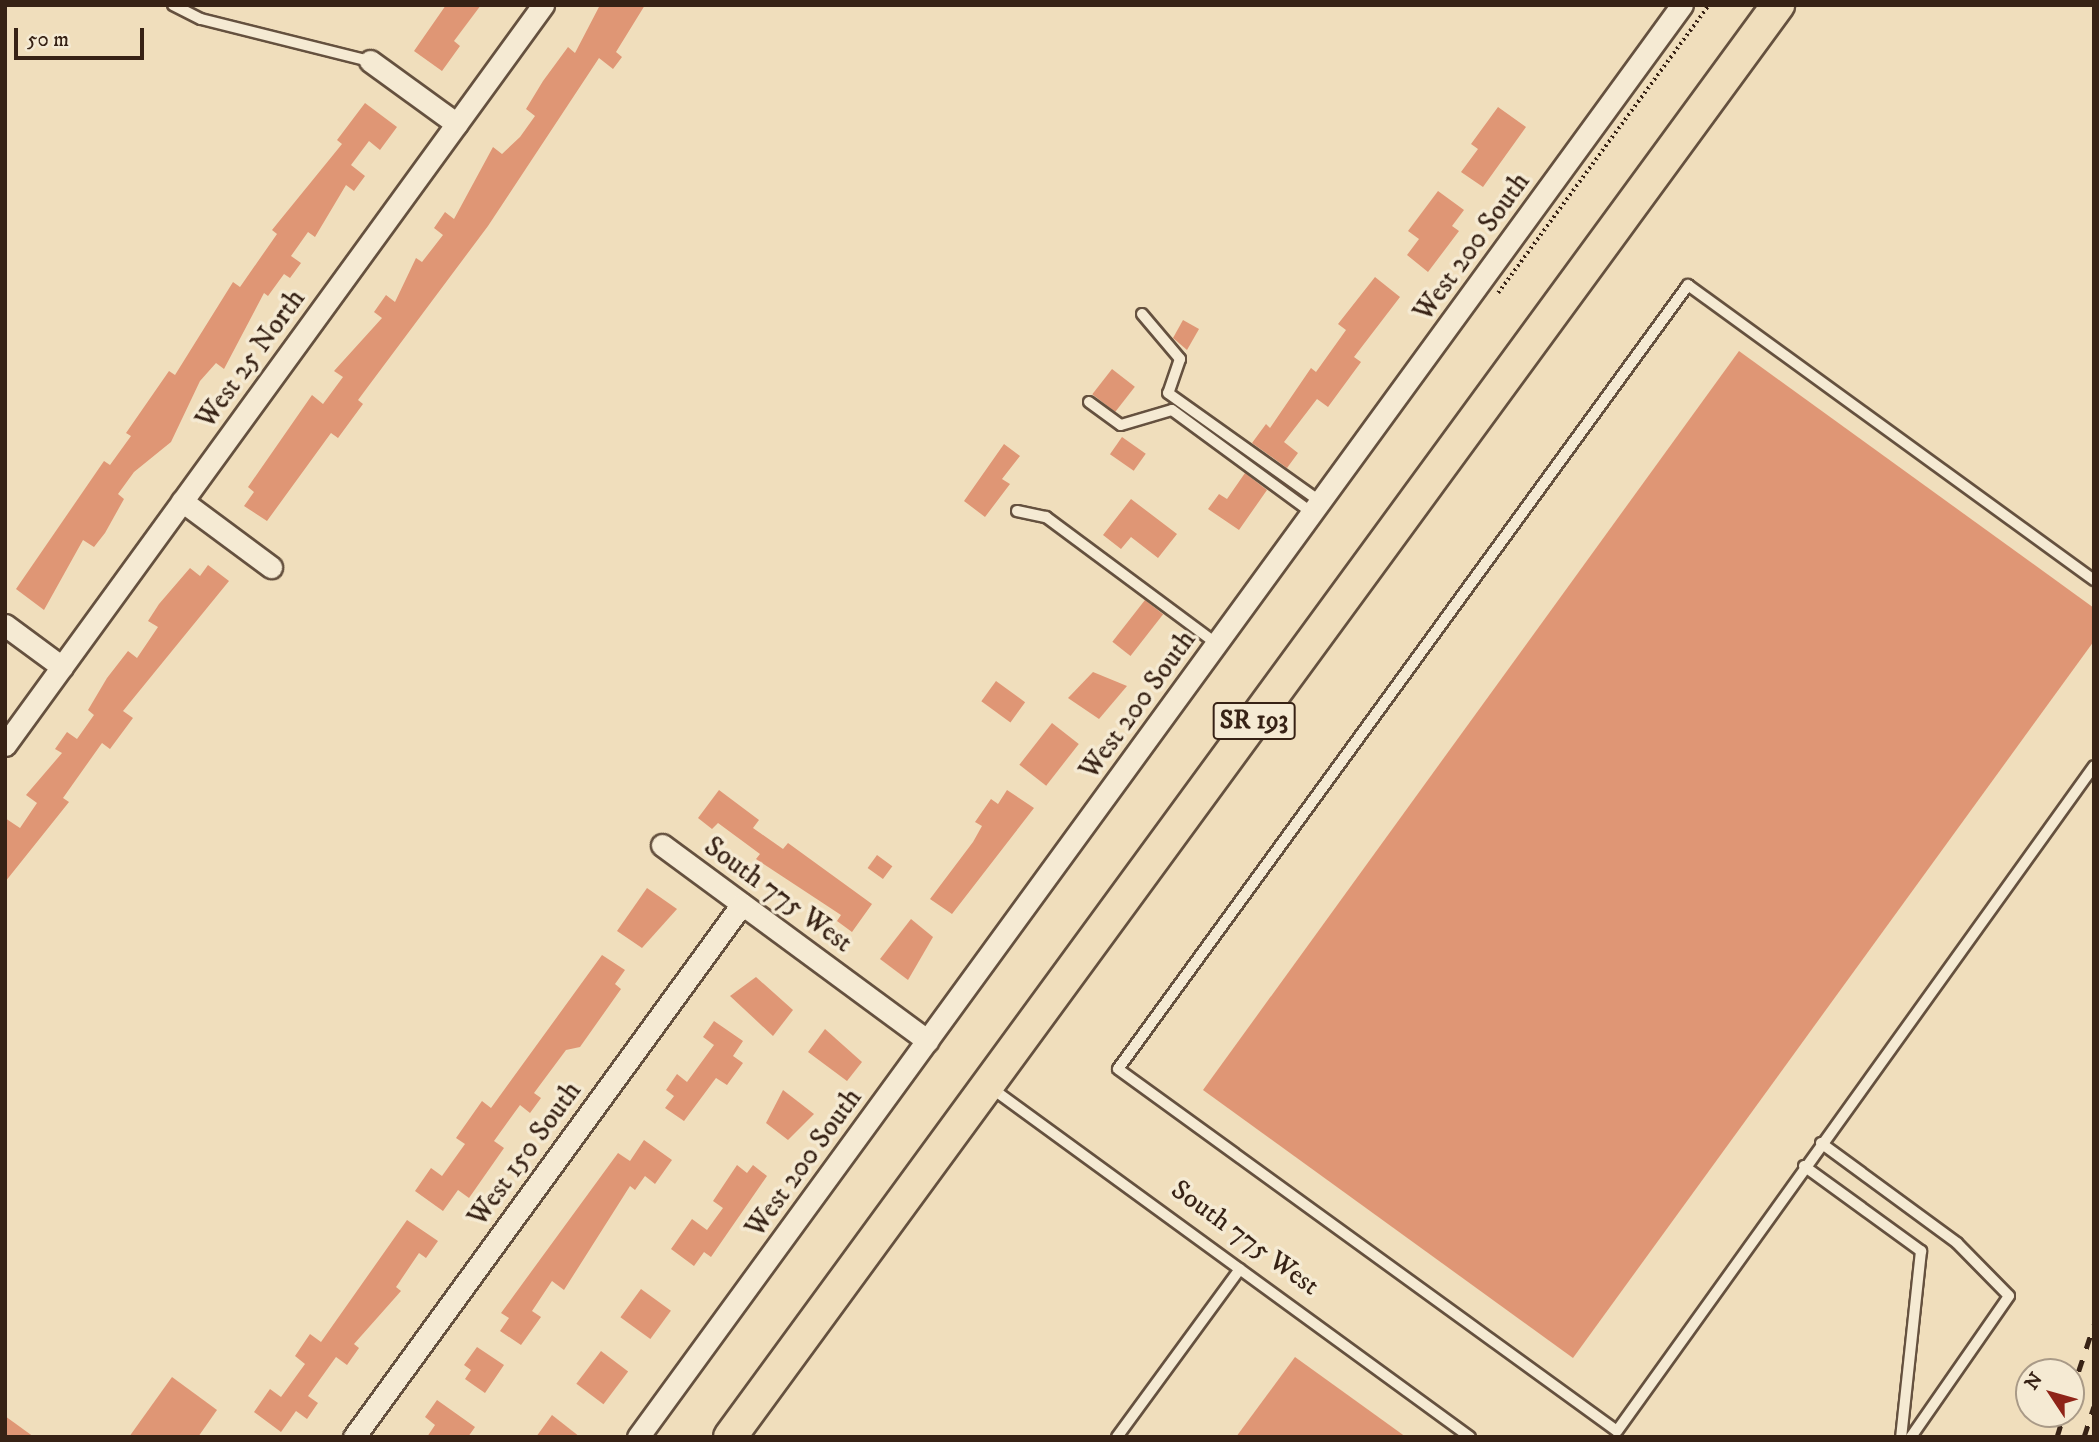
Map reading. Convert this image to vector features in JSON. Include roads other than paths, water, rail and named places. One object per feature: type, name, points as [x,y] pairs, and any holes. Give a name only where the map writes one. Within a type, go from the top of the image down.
[{"type":"main road","name":"SR 193","points":[[730,1437],[1778,5]]},
{"type":"street","name":"West 25 North","points":[[5,745],[543,5]]},
{"type":"street","name":"West 200 South","points":[[638,1437],[1682,5]]},
{"type":"street","points":[[370,61],[457,124]]},
{"type":"street","points":[[183,501],[271,567]]},
{"type":"street","points":[[5,625],[62,667]]},
{"type":"street","name":"South 775 West","points":[[662,845],[928,1041]]},
{"type":"street","name":"West 150 South","points":[[354,1437],[741,904]]},
{"type":"lane","points":[[173,5],[201,19],[370,61]]},
{"type":"lane","points":[[2094,580],[1688,285],[1118,1069],[1617,1431],[1804,1166],[2094,766]]},
{"type":"lane","points":[[1142,314],[1180,359],[1168,393],[1316,507]]},
{"type":"lane","points":[[1089,402],[1121,425],[1172,410],[1316,507]]},
{"type":"lane","points":[[1017,511],[1046,517],[1217,644]]},
{"type":"lane","name":"South 775 West","points":[[988,1085],[1470,1437]]},
{"type":"lane","points":[[1821,1143],[1957,1243],[2009,1296],[1911,1437]]},
{"type":"lane","points":[[1804,1166],[1921,1251],[1901,1437]]},
{"type":"lane","points":[[1117,1437],[1240,1269]]},
{"type":"railway","points":[[2083,1358],[2094,1325]]},
{"type":"railway","points":[[2084,1437],[2094,1407]]},
{"type":"railway","points":[[2057,1437],[2060,1428]]}]
